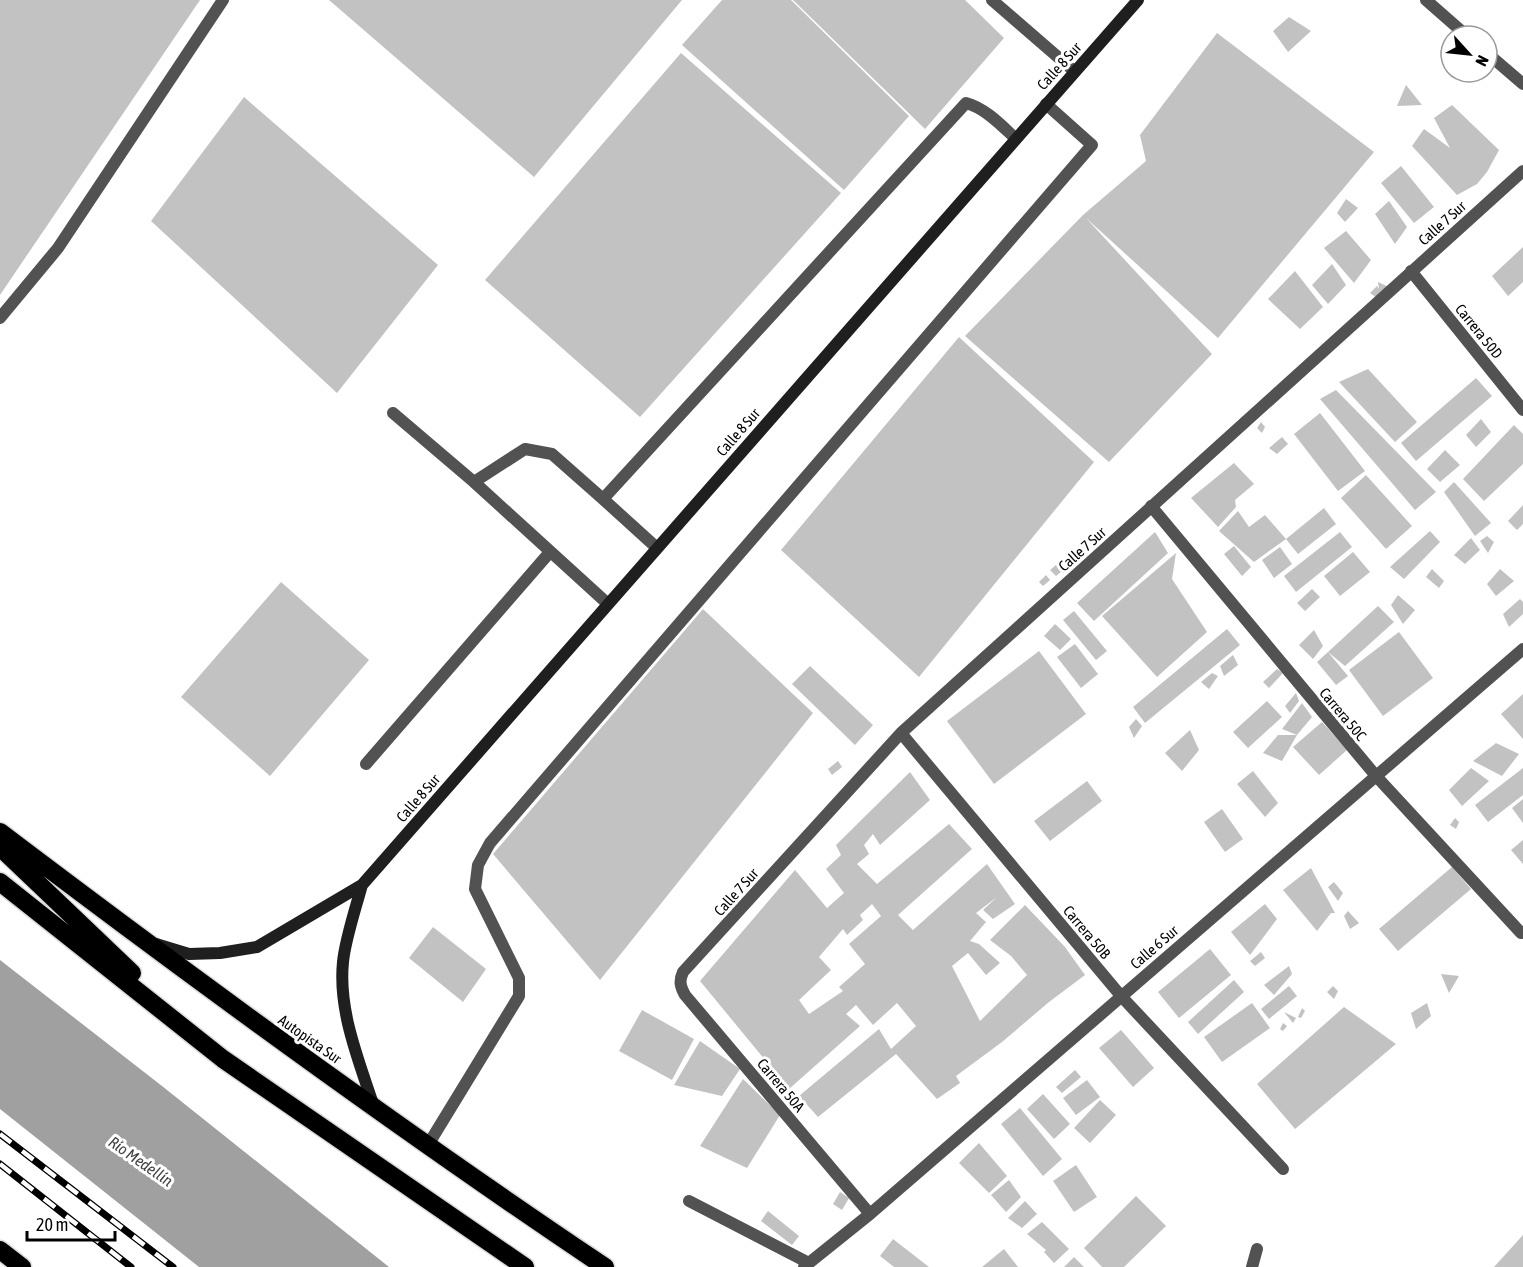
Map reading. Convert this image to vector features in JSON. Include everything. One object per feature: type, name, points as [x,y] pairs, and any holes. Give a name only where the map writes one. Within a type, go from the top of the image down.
[{"type":"highway","name":"Autopista Sur","points":[[0,832],[143,940],[374,1107],[484,1186],[605,1267]]},
{"type":"highway","points":[[0,847],[223,1059]]},
{"type":"highway","points":[[0,882],[223,1059],[525,1267]]},
{"type":"highway","points":[[0,1250],[22,1267]]},
{"type":"street","points":[[0,318],[58,248],[223,0]]},
{"type":"street","points":[[992,0],[1074,71]]},
{"type":"street","name":"Calle 8 Sur","points":[[143,940],[189,954],[220,953],[257,946],[362,885],[1138,0]]},
{"type":"street","points":[[1426,0],[1453,24]]},
{"type":"street","points":[[1499,63],[1523,84]]},
{"type":"street","points":[[603,499],[966,103],[973,105],[996,121],[1015,138]]},
{"type":"street","points":[[428,1145],[519,996],[519,978],[475,889],[478,866],[490,843],[1092,145],[1046,104]]},
{"type":"street","name":"Calle 7 Sur","points":[[683,972],[901,733],[1523,171]]},
{"type":"street","name":"Carrera 50D","points":[[1411,271],[1523,410]]},
{"type":"street","points":[[393,413],[474,482],[608,604]]},
{"type":"street","points":[[474,482],[525,449],[552,454],[657,548]]},
{"type":"street","name":"Carrera 50C","points":[[1151,506],[1376,776],[1522,935]]},
{"type":"street","points":[[366,765],[550,552]]},
{"type":"street","name":"Calle 6 Sur","points":[[807,1265],[870,1214],[1523,649]]},
{"type":"street","name":"Carrera 50B","points":[[901,733],[1120,996],[1283,1169]]},
{"type":"street","name":"Calle 8 Sur","points":[[362,885],[343,961],[344,1002],[355,1048],[374,1107]]},
{"type":"street","name":"Carrera 50A","points":[[683,972],[680,979],[685,995],[870,1214]]},
{"type":"street","points":[[689,1201],[807,1265]]},
{"type":"street","points":[[1252,1267],[1257,1249]]},
{"type":"water","name":"Río Medellín","points":[[0,960],[389,1267],[199,1267],[0,1109]]},
{"type":"building","points":[[0,0],[200,0],[0,295]]},
{"type":"building","points":[[329,0],[682,0],[534,177]]},
{"type":"building","points":[[722,0],[791,0],[909,116],[844,190],[682,45]]},
{"type":"building","points":[[793,0],[965,0],[1004,38],[925,129]]},
{"type":"building","points":[[1289,17],[1311,31],[1288,52],[1273,31]]},
{"type":"building","points":[[1217,33],[1374,152],[1218,338],[1086,218],[1212,354],[1109,462],[965,336],[1083,215],[1146,161],[1140,135]]},
{"type":"building","points":[[681,53],[841,193],[640,417],[485,280]]},
{"type":"building","points":[[1406,85],[1422,105],[1397,106]]},
{"type":"building","points":[[244,97],[438,265],[337,393],[151,221]]},
{"type":"building","points":[[1452,105],[1499,150],[1487,172],[1477,184],[1457,195],[1412,146],[1424,129],[1450,148],[1434,118]]},
{"type":"building","points":[[1401,166],[1434,207],[1414,223],[1381,183]]},
{"type":"building","points":[[1346,199],[1358,208],[1345,222],[1337,213]]},
{"type":"building","points":[[1389,201],[1407,227],[1395,244],[1375,214]]},
{"type":"building","points":[[1346,231],[1371,260],[1354,283],[1324,248]]},
{"type":"building","points":[[1523,247],[1523,282],[1508,296],[1492,276]]},
{"type":"building","points":[[1332,264],[1346,285],[1328,304],[1312,285]]},
{"type":"building","points":[[1295,271],[1323,307],[1300,329],[1268,299]]},
{"type":"building","points":[[1378,282],[1389,287],[1377,298],[1370,293],[1377,286],[1379,289]]},
{"type":"building","points":[[959,337],[1094,462],[919,677],[781,550]]},
{"type":"building","points":[[1368,369],[1417,422],[1395,442],[1339,382]]},
{"type":"building","points":[[1476,378],[1492,396],[1416,461],[1401,443]]},
{"type":"building","points":[[1336,390],[1436,492],[1415,510],[1320,399]]},
{"type":"building","points":[[1320,413],[1365,471],[1338,491],[1294,434]]},
{"type":"building","points":[[1481,419],[1491,432],[1476,447],[1466,435]]},
{"type":"building","points":[[1261,422],[1265,427],[1262,433],[1257,428]]},
{"type":"building","points":[[1514,425],[1523,434],[1523,464],[1484,501],[1463,479]]},
{"type":"building","points":[[1282,437],[1288,444],[1277,454],[1269,448]]},
{"type":"building","points":[[1445,450],[1460,465],[1440,482],[1427,469]]},
{"type":"building","points":[[1234,463],[1254,484],[1235,500],[1236,507],[1218,527],[1191,498]]},
{"type":"building","points":[[1366,475],[1412,526],[1386,549],[1341,498]]},
{"type":"building","points":[[1454,482],[1491,523],[1475,536],[1444,492]]},
{"type":"building","points":[[1523,505],[1523,524],[1517,530],[1508,521]]},
{"type":"building","points":[[1324,508],[1336,524],[1298,554],[1286,539]]},
{"type":"building","points":[[1238,511],[1249,527],[1265,515],[1286,539],[1254,562],[1219,531]]},
{"type":"building","points":[[1430,531],[1440,542],[1404,579],[1390,567]]},
{"type":"building","points":[[1155,532],[1168,553],[1094,621],[1077,603]]},
{"type":"building","points":[[1340,532],[1352,547],[1296,592],[1284,576]]},
{"type":"building","points":[[1487,536],[1494,542],[1488,553],[1480,541]]},
{"type":"building","points":[[1471,538],[1480,550],[1465,564],[1454,555]]},
{"type":"building","points":[[1234,546],[1251,567],[1242,576],[1224,554]]},
{"type":"building","points":[[1280,547],[1292,564],[1274,578],[1262,560]]},
{"type":"building","points":[[1353,552],[1370,572],[1340,596],[1324,576]]},
{"type":"building","points":[[1176,553],[1172,579],[1207,632],[1157,677],[1102,616]]},
{"type":"building","points":[[1056,565],[1062,571],[1056,576],[1050,570]]},
{"type":"building","points":[[1432,569],[1444,581],[1439,588],[1426,577]]},
{"type":"building","points":[[1500,569],[1514,581],[1496,596],[1487,584]]},
{"type":"building","points":[[1046,575],[1050,580],[1043,586],[1039,582]]},
{"type":"building","points":[[281,582],[369,660],[270,776],[181,697]]},
{"type":"building","points":[[1312,589],[1320,597],[1305,611],[1297,603]]},
{"type":"building","points":[[1398,595],[1415,610],[1403,624],[1391,605]]},
{"type":"building","points":[[1520,599],[1523,602],[1523,614],[1509,627],[1503,614]]},
{"type":"building","points":[[1378,606],[1394,622],[1345,666],[1328,652]]},
{"type":"building","points":[[703,609],[813,713],[600,980],[493,854]]},
{"type":"building","points":[[1074,611],[1107,651],[1096,660],[1063,620]]},
{"type":"building","points":[[1055,624],[1071,639],[1060,650],[1044,636]]},
{"type":"building","points":[[1227,629],[1240,645],[1145,723],[1133,707]]},
{"type":"building","points":[[1314,630],[1323,646],[1313,659],[1299,645]]},
{"type":"building","points":[[1399,632],[1433,678],[1383,716],[1349,670]]},
{"type":"building","points":[[1075,644],[1098,674],[1081,688],[1057,657]]},
{"type":"building","points":[[1039,651],[1086,714],[994,784],[947,721]]},
{"type":"building","points":[[1328,652],[1348,676],[1336,685],[1317,662]]},
{"type":"building","points":[[1233,655],[1238,665],[1224,676],[1220,666]]},
{"type":"building","points":[[810,666],[873,725],[855,745],[792,684]]},
{"type":"building","points":[[1277,669],[1283,673],[1269,688],[1263,682]]},
{"type":"building","points":[[1212,673],[1218,676],[1209,689],[1201,682]]},
{"type":"building","points":[[1296,693],[1299,701],[1290,713],[1285,706]]},
{"type":"building","points":[[1523,694],[1523,739],[1501,714]]},
{"type":"building","points":[[1267,701],[1282,717],[1248,748],[1233,732]]},
{"type":"building","points":[[1302,703],[1312,717],[1297,735],[1282,729]]},
{"type":"building","points":[[1136,719],[1142,726],[1134,738],[1129,727]]},
{"type":"building","points":[[1322,722],[1347,750],[1319,775],[1293,747]]},
{"type":"building","points":[[1190,730],[1199,750],[1182,771],[1165,753]]},
{"type":"building","points":[[1278,735],[1297,735],[1282,761],[1263,753]]},
{"type":"building","points":[[1496,743],[1519,754],[1502,776],[1473,761]]},
{"type":"building","points":[[838,761],[842,767],[832,775],[828,769]]},
{"type":"building","points":[[1471,768],[1489,781],[1462,806],[1449,790]]},
{"type":"building","points":[[1523,768],[1523,795],[1488,822],[1475,805]]},
{"type":"building","points":[[1253,771],[1278,803],[1265,817],[1237,784]]},
{"type":"building","points":[[910,772],[930,800],[880,845],[873,834],[864,845],[869,854],[857,864],[877,884],[949,824],[972,849],[898,915],[913,930],[987,864],[1015,904],[993,919],[983,910],[997,897],[976,913],[986,922],[970,941],[979,944],[1000,963],[986,975],[968,953],[952,966],[980,1021],[1027,975],[1011,956],[990,940],[1025,905],[1065,947],[1085,975],[956,1076],[960,1083],[937,1099],[896,1054],[818,1117],[799,1096],[879,1029],[891,1049],[916,1026],[897,1003],[873,1025],[856,1005],[846,1014],[860,1026],[789,1089],[700,981],[795,870],[827,908],[844,893],[826,869],[841,855],[836,845]],"holes":[[[872,904],[881,916],[849,944],[865,964],[839,987],[843,991],[809,1014],[799,1000],[831,970],[819,957],[843,929],[847,935],[863,920],[860,915]]]},
{"type":"building","points":[[1087,781],[1102,801],[1050,841],[1034,821]]},
{"type":"building","points":[[1523,799],[1523,823],[1512,808]]},
{"type":"building","points":[[1222,809],[1243,839],[1225,852],[1204,822]]},
{"type":"building","points":[[1455,818],[1459,822],[1456,829],[1450,825]]},
{"type":"building","points":[[1523,840],[1523,864],[1511,850]]},
{"type":"building","points":[[1452,867],[1471,889],[1398,951],[1379,929]]},
{"type":"building","points":[[1311,868],[1335,913],[1331,913],[1317,931],[1283,890]]},
{"type":"building","points":[[1334,882],[1343,893],[1338,901],[1328,887]]},
{"type":"building","points":[[1265,904],[1277,919],[1250,955],[1231,932]]},
{"type":"building","points":[[1348,911],[1359,923],[1350,929],[1344,916]]},
{"type":"building","points":[[433,927],[486,969],[463,1002],[409,958]]},
{"type":"building","points":[[1210,949],[1231,975],[1179,1018],[1158,992]]},
{"type":"building","points":[[1261,952],[1265,958],[1255,966],[1250,961]]},
{"type":"building","points":[[1289,966],[1292,974],[1274,995],[1264,985]]},
{"type":"building","points":[[1441,974],[1459,976],[1449,993]]},
{"type":"building","points":[[1234,980],[1244,992],[1198,1034],[1188,1022]]},
{"type":"building","points":[[1289,986],[1297,996],[1269,1019],[1261,1009]]},
{"type":"building","points":[[1333,986],[1338,991],[1334,999],[1327,992]]},
{"type":"building","points":[[1252,1003],[1270,1028],[1222,1062],[1204,1037]]},
{"type":"building","points":[[1427,1003],[1431,1016],[1416,1029],[1411,1013]]},
{"type":"building","points":[[1344,1007],[1396,1044],[1295,1129],[1257,1084]]},
{"type":"building","points":[[1302,1008],[1305,1011],[1301,1018],[1298,1017]]},
{"type":"building","points":[[642,1010],[694,1039],[672,1080],[619,1051]]},
{"type":"building","points":[[1284,1012],[1296,1018],[1293,1023]]},
{"type":"building","points":[[1283,1023],[1287,1026],[1283,1031],[1280,1029]]},
{"type":"building","points":[[1121,1030],[1154,1068],[1133,1087],[1099,1048]]},
{"type":"building","points":[[700,1041],[740,1069],[722,1096],[674,1085]]},
{"type":"building","points":[[1075,1070],[1081,1077],[1062,1093],[1056,1087]]},
{"type":"building","points":[[743,1079],[780,1115],[747,1168],[700,1146]]},
{"type":"building","points":[[1087,1080],[1100,1097],[1076,1115],[1063,1098]]},
{"type":"building","points":[[1043,1094],[1070,1124],[1054,1139],[1027,1109]]},
{"type":"building","points":[[1100,1100],[1116,1115],[1090,1143],[1074,1128]]},
{"type":"building","points":[[1020,1108],[1062,1159],[1043,1176],[1001,1124]]},
{"type":"building","points":[[979,1143],[1007,1176],[989,1193],[959,1163]]},
{"type":"building","points":[[1076,1165],[1097,1197],[1074,1212],[1053,1181]]},
{"type":"building","points":[[1009,1180],[1021,1197],[1006,1212],[991,1195]]},
{"type":"building","points":[[840,1192],[849,1198],[842,1210],[833,1204]]},
{"type":"building","points":[[1136,1196],[1166,1226],[1124,1267],[1102,1267],[1084,1248]]},
{"type":"building","points":[[1025,1201],[1037,1214],[1022,1228],[1008,1218]]},
{"type":"building","points":[[768,1211],[799,1236],[792,1245],[761,1221]]},
{"type":"building","points":[[1042,1222],[1069,1249],[1054,1263],[1044,1252],[1046,1250],[1027,1234]]},
{"type":"building","points":[[1523,1235],[1523,1267],[1494,1267]]},
{"type":"building","points":[[893,1239],[929,1267],[894,1267],[880,1256]]},
{"type":"building","points":[[1004,1249],[1018,1267],[982,1267]]},
{"type":"building","points":[[1074,1257],[1084,1267],[1064,1267]]},
{"type":"railway","points":[[0,1134],[173,1267]]},
{"type":"railway","points":[[0,1164],[131,1267]]}]
